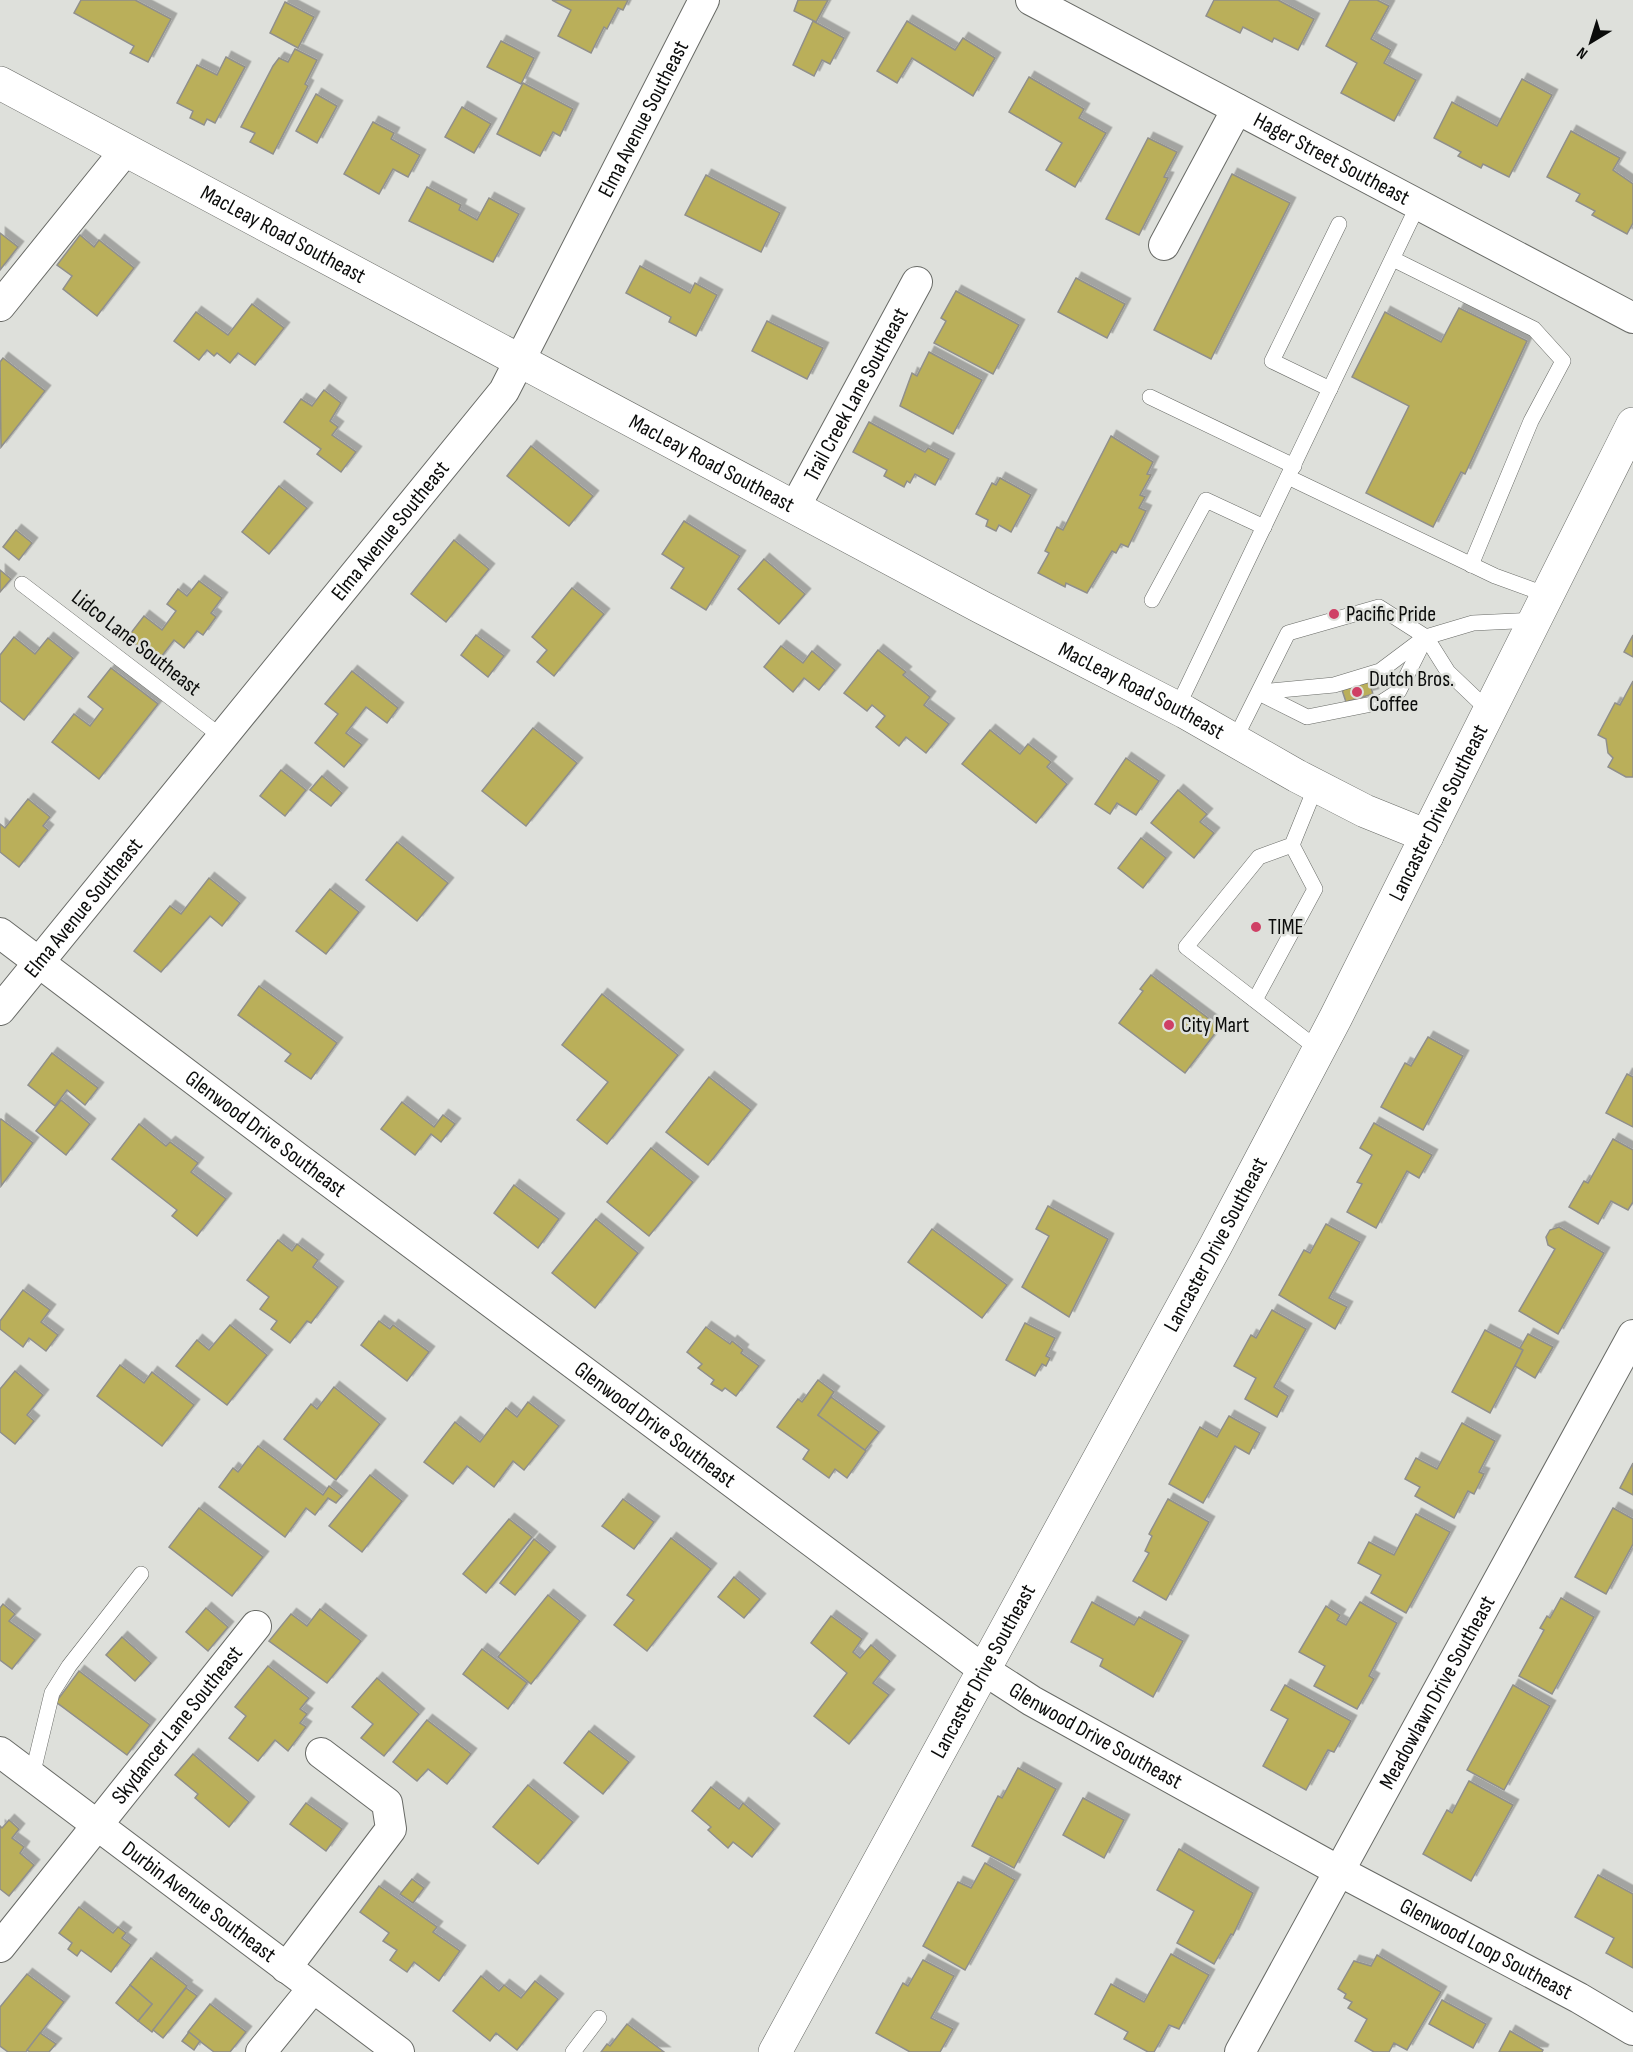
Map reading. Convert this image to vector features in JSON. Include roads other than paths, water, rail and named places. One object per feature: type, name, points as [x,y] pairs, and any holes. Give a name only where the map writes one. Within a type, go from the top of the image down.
[{"type":"main road","name":"MacLeay Road Southeast","points":[[0,83],[1177,708],[1316,786],[1427,836]]},
{"type":"main road","name":"Lancaster Drive Southeast","points":[[775,2052],[1216,1245],[1319,1050],[1633,424]]},
{"type":"street","name":"Elma Avenue Southeast","points":[[0,1011],[504,391],[704,0]]},
{"type":"street","name":"Hager Street Southeast","points":[[1031,0],[1633,318]]},
{"type":"street","points":[[1164,245],[1237,109]]},
{"type":"street","points":[[0,306],[125,151]]},
{"type":"street","name":"Trail Creek Lane Southeast","points":[[795,507],[916,282]]},
{"type":"street","name":"Glenwood Drive Southeast","points":[[0,933],[984,1670],[1032,1701],[1339,1871]]},
{"type":"street","name":"Meadowlawn Drive Southeast","points":[[1240,2052],[1633,1335]]},
{"type":"street","name":"Skydancer Lane Southeast","points":[[0,1947],[256,1626]]},
{"type":"street","name":"Durbin Avenue Southeast","points":[[0,1752],[399,2052]]},
{"type":"street","points":[[286,1968],[391,1829],[387,1803],[321,1753]]},
{"type":"street","name":"Glenwood Loop Southeast","points":[[1339,1871],[1579,1998],[1633,2030]]},
{"type":"street","points":[[261,2052],[313,1988]]},
{"type":"lane","points":[[1177,708],[1418,205]]},
{"type":"lane","points":[[1330,389],[1272,361],[1340,224]]},
{"type":"lane","points":[[1393,259],[1534,329],[1563,361],[1531,421],[1472,565]]},
{"type":"lane","points":[[1150,397],[1472,565],[1541,608]]},
{"type":"lane","points":[[1152,600],[1206,500],[1264,527]]},
{"type":"lane","name":"Lidco Lane Southeast","points":[[22,584],[222,737]]},
{"type":"lane","points":[[1234,741],[1288,633],[1379,607],[1426,636],[1448,672],[1489,711]]},
{"type":"lane","points":[[1258,693],[1334,685],[1380,671],[1426,636],[1473,622],[1541,608]]},
{"type":"lane","points":[[1258,693],[1307,717],[1382,702],[1399,691],[1426,636]]},
{"type":"lane","points":[[1316,786],[1292,845],[1259,857],[1186,947],[1319,1050]]},
{"type":"lane","points":[[1255,1000],[1315,889],[1292,845]]},
{"type":"lane","points":[[32,1776],[51,1693],[69,1666],[141,1574]]},
{"type":"lane","points":[[573,2052],[599,2018]]},
{"type":"place","name":"Pacific Pride","points":[[1334,614]]},
{"type":"place","name":"Dutch Bros. Coffee","points":[[1357,692]]},
{"type":"place","name":"TIME","points":[[1256,927]]},
{"type":"place","name":"City Mart","points":[[1169,1025]]}]
